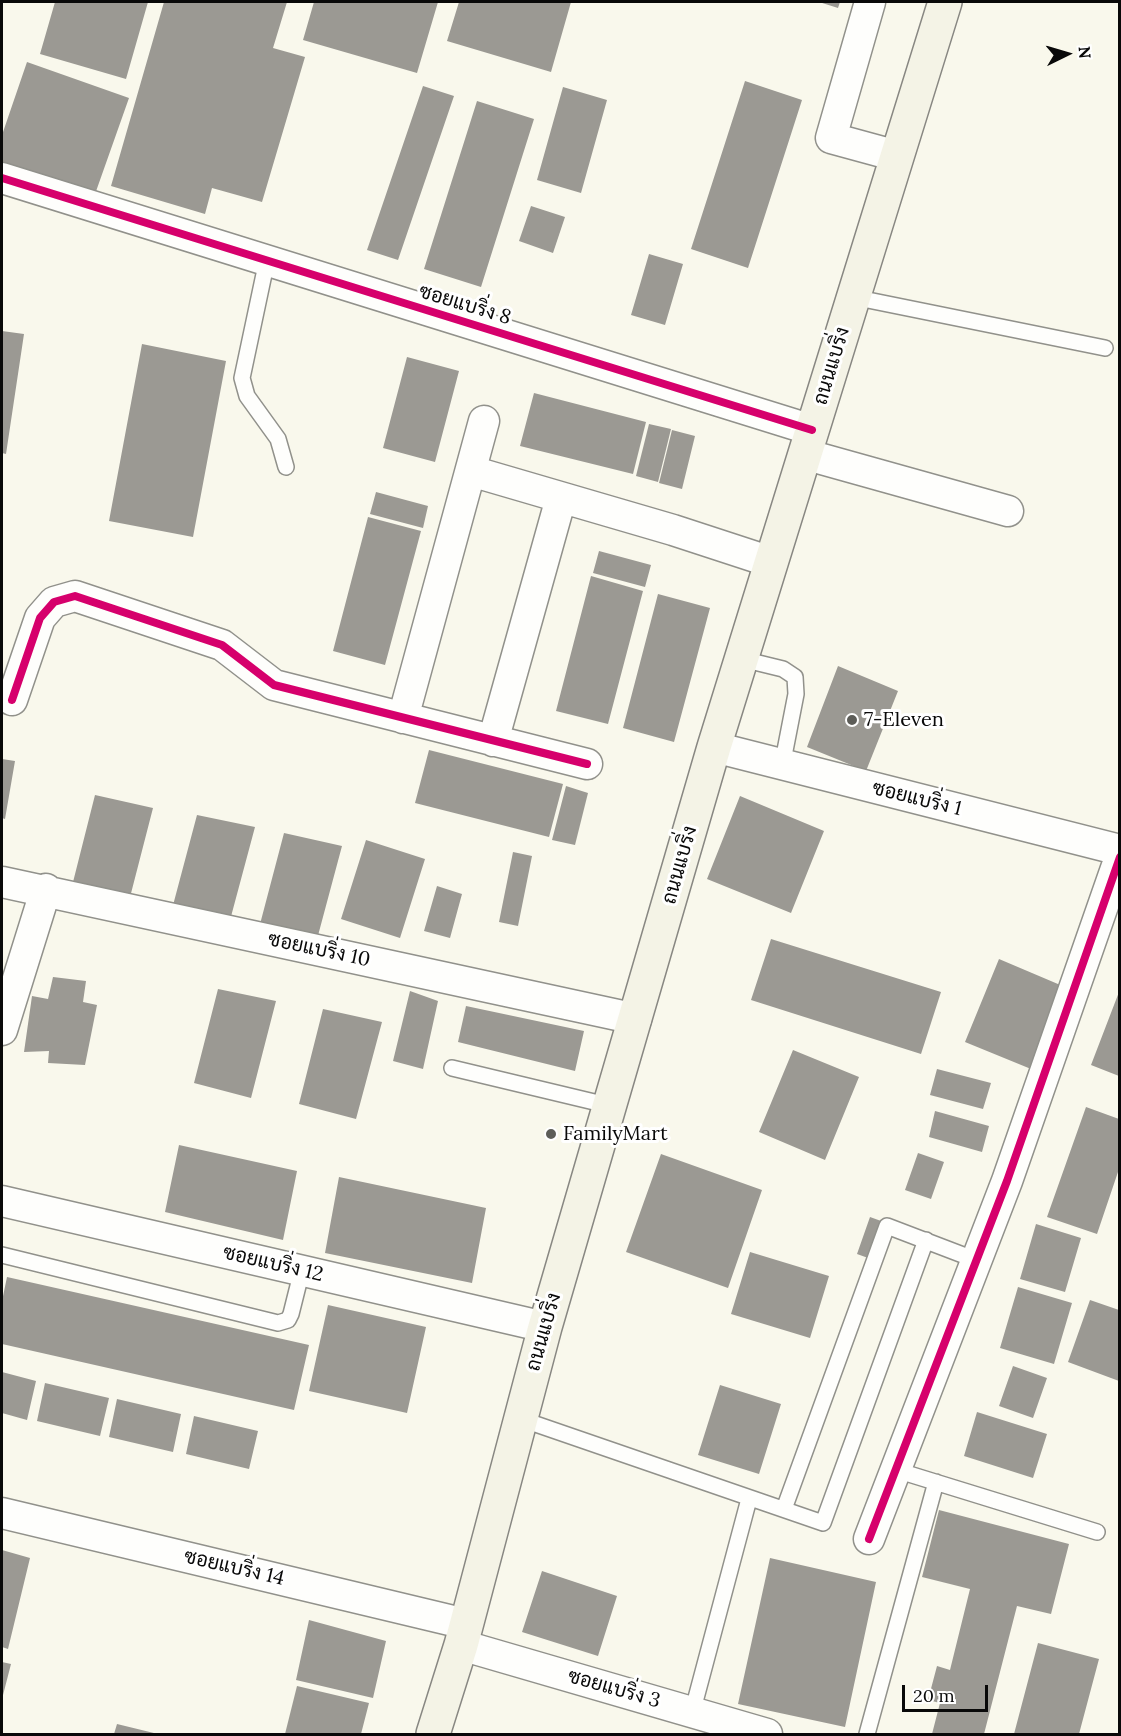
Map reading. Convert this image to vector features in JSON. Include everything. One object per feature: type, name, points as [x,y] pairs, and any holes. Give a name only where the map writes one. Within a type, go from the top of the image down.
[{"type":"main road","name":"ถนนแบริ่ง","points":[[433,1734],[463,1634],[545,1327],[714,747],[945,2]]},
{"type":"street","points":[[870,2],[831,138],[897,156]]},
{"type":"street","name":"ซอยแบริ่ง 8","points":[[2,178],[267,260],[1008,511]]},
{"type":"street","points":[[403,718],[484,421]]},
{"type":"street","points":[[471,471],[674,530],[771,562]]},
{"type":"street","points":[[493,741],[561,498]]},
{"type":"street","points":[[12,700],[40,618],[54,602],[75,596],[222,645],[274,685],[586,764]]},
{"type":"street","name":"ซอยแบริ่ง 1","points":[[714,747],[1119,850]]},
{"type":"street","points":[[869,1539],[1011,1170],[1119,857]]},
{"type":"street","name":"ซอยแบริ่ง 10","points":[[2,882],[46,889],[636,1019]]},
{"type":"street","points":[[2,1030],[46,889]]},
{"type":"street","name":"ซอยแบริ่ง 12","points":[[2,1200],[545,1327]]},
{"type":"street","name":"ซอยแบริ่ง 14","points":[[2,1513],[463,1634]]},
{"type":"street","name":"ซอยแบริ่ง 3","points":[[463,1634],[692,1713],[767,1734]]},
{"type":"lane","points":[[267,260],[242,378],[247,396],[278,440],[286,467]]},
{"type":"lane","points":[[853,297],[1105,348]]},
{"type":"lane","points":[[742,658],[783,669],[795,677],[796,694],[782,766]]},
{"type":"lane","points":[[452,1068],[611,1106]]},
{"type":"lane","points":[[784,1509],[887,1226],[976,1260]]},
{"type":"lane","points":[[521,1419],[823,1523],[926,1240]]},
{"type":"lane","points":[[2,1255],[278,1323],[288,1320],[291,1314],[302,1270]]},
{"type":"lane","points":[[896,1470],[1097,1532]]},
{"type":"lane","points":[[867,1734],[936,1482]]},
{"type":"lane","points":[[692,1713],[749,1499]]},
{"type":"building","points":[[55,2],[148,2],[126,79],[40,54]]},
{"type":"building","points":[[164,2],[287,2],[273,48],[305,57],[262,202],[212,188],[205,214],[111,186]]},
{"type":"building","points":[[314,2],[438,2],[417,73],[303,40]]},
{"type":"building","points":[[459,2],[571,2],[551,72],[447,41]]},
{"type":"building","points":[[819,2],[840,2],[838,8]]},
{"type":"building","points":[[27,62],[129,98],[94,197],[2,165],[2,135]]},
{"type":"building","points":[[745,81],[802,100],[748,268],[691,249]]},
{"type":"building","points":[[423,86],[454,96],[398,260],[367,250]]},
{"type":"building","points":[[563,87],[607,100],[581,193],[537,180]]},
{"type":"building","points":[[477,101],[534,119],[481,287],[424,269]]},
{"type":"building","points":[[531,206],[565,217],[553,253],[519,241]]},
{"type":"building","points":[[649,254],[683,264],[665,325],[631,315]]},
{"type":"building","points":[[2,331],[24,334],[6,454],[2,453]]},
{"type":"building","points":[[142,344],[226,361],[193,537],[109,521]]},
{"type":"building","points":[[407,357],[459,371],[435,462],[383,448]]},
{"type":"building","points":[[534,393],[646,422],[633,474],[520,446]]},
{"type":"building","points":[[649,424],[671,429],[658,482],[636,476]]},
{"type":"building","points":[[672,430],[695,436],[682,489],[659,483]]},
{"type":"building","points":[[376,492],[428,506],[423,528],[370,514]]},
{"type":"building","points":[[368,517],[421,531],[385,665],[333,651]]},
{"type":"building","points":[[599,551],[651,565],[645,587],[593,573]]},
{"type":"building","points":[[591,576],[643,591],[608,724],[556,711]]},
{"type":"building","points":[[658,594],[710,608],[674,742],[623,728]]},
{"type":"building","points":[[838,666],[898,691],[866,771],[807,747]]},
{"type":"building","points":[[429,750],[563,784],[549,837],[415,803]]},
{"type":"building","points":[[2,759],[15,761],[5,819],[2,818]]},
{"type":"building","points":[[566,786],[588,793],[575,845],[552,840]]},
{"type":"building","points":[[95,795],[153,808],[128,905],[71,890]]},
{"type":"building","points":[[740,796],[824,831],[791,913],[707,879]]},
{"type":"building","points":[[197,815],[255,827],[229,924],[172,909]]},
{"type":"building","points":[[284,833],[342,846],[316,943],[259,928]]},
{"type":"building","points":[[366,840],[425,859],[400,938],[341,919]]},
{"type":"building","points":[[513,852],[532,856],[518,926],[499,922]]},
{"type":"building","points":[[437,886],[462,894],[450,938],[424,931]]},
{"type":"building","points":[[771,939],[941,992],[921,1054],[751,1000]]},
{"type":"building","points":[[999,959],[1065,987],[1031,1069],[965,1042]]},
{"type":"building","points":[[53,977],[86,981],[83,1002],[97,1005],[85,1065],[48,1063],[49,1051],[24,1052],[32,996],[48,999]]},
{"type":"building","points":[[218,989],[276,1001],[251,1098],[194,1083]]},
{"type":"building","points":[[410,991],[438,1001],[423,1069],[393,1061]]},
{"type":"building","points":[[1119,992],[1119,1076],[1091,1065]]},
{"type":"building","points":[[466,1006],[584,1031],[575,1071],[458,1042]]},
{"type":"building","points":[[323,1009],[382,1022],[356,1119],[299,1104]]},
{"type":"building","points":[[793,1050],[859,1077],[825,1160],[759,1132]]},
{"type":"building","points":[[937,1069],[991,1083],[983,1109],[930,1095]]},
{"type":"building","points":[[1086,1107],[1119,1119],[1119,1169],[1097,1234],[1047,1217]]},
{"type":"building","points":[[935,1111],[989,1126],[982,1152],[929,1137]]},
{"type":"building","points":[[179,1145],[297,1171],[283,1240],[165,1212]]},
{"type":"building","points":[[918,1153],[944,1162],[931,1199],[905,1190]]},
{"type":"building","points":[[661,1154],[762,1190],[728,1288],[626,1252]]},
{"type":"building","points":[[339,1177],[486,1208],[472,1283],[325,1253]]},
{"type":"building","points":[[870,1217],[895,1226],[882,1263],[857,1254]]},
{"type":"building","points":[[1036,1224],[1081,1238],[1065,1292],[1020,1279]]},
{"type":"building","points":[[750,1252],[829,1276],[810,1338],[731,1314]]},
{"type":"building","points":[[7,1277],[309,1345],[294,1410],[2,1344],[2,1301]]},
{"type":"building","points":[[1018,1287],[1072,1303],[1054,1364],[1000,1348]]},
{"type":"building","points":[[1090,1300],[1119,1310],[1119,1381],[1068,1362]]},
{"type":"building","points":[[328,1305],[426,1327],[407,1413],[309,1391]]},
{"type":"building","points":[[1013,1366],[1047,1378],[1033,1418],[999,1406]]},
{"type":"building","points":[[2,1372],[36,1381],[27,1420],[2,1413]]},
{"type":"building","points":[[45,1383],[109,1398],[100,1436],[37,1421]]},
{"type":"building","points":[[720,1385],[781,1404],[759,1474],[698,1455]]},
{"type":"building","points":[[117,1399],[181,1414],[173,1452],[109,1437]]},
{"type":"building","points":[[977,1412],[1047,1434],[1033,1478],[964,1456]]},
{"type":"building","points":[[194,1416],[258,1431],[249,1469],[186,1454]]},
{"type":"building","points":[[939,1510],[1069,1544],[1051,1614],[1017,1606],[984,1734],[932,1734],[940,1703],[928,1700],[937,1666],[950,1670],[970,1589],[922,1577]]},
{"type":"building","points":[[2,1550],[30,1558],[8,1649],[2,1647]]},
{"type":"building","points":[[770,1558],[876,1582],[845,1727],[738,1704]]},
{"type":"building","points":[[542,1571],[617,1596],[598,1656],[522,1632]]},
{"type":"building","points":[[309,1620],[386,1641],[373,1698],[296,1680]]},
{"type":"building","points":[[1038,1643],[1099,1659],[1079,1734],[1014,1734]]},
{"type":"building","points":[[2,1662],[11,1664],[2,1699]]},
{"type":"building","points":[[297,1686],[369,1703],[361,1734],[285,1734]]},
{"type":"building","points":[[117,1724],[158,1734],[114,1734]]},
{"type":"cycle path","points":[[2,178],[812,430]]},
{"type":"cycle path","points":[[12,700],[40,618],[54,602],[75,596],[222,645],[274,685],[587,764]]},
{"type":"cycle path","points":[[869,1539],[1007,1181],[1120,857]]},
{"type":"place","name":"7-Eleven","points":[[852,720]]},
{"type":"place","name":"FamilyMart","points":[[551,1134]]}]
